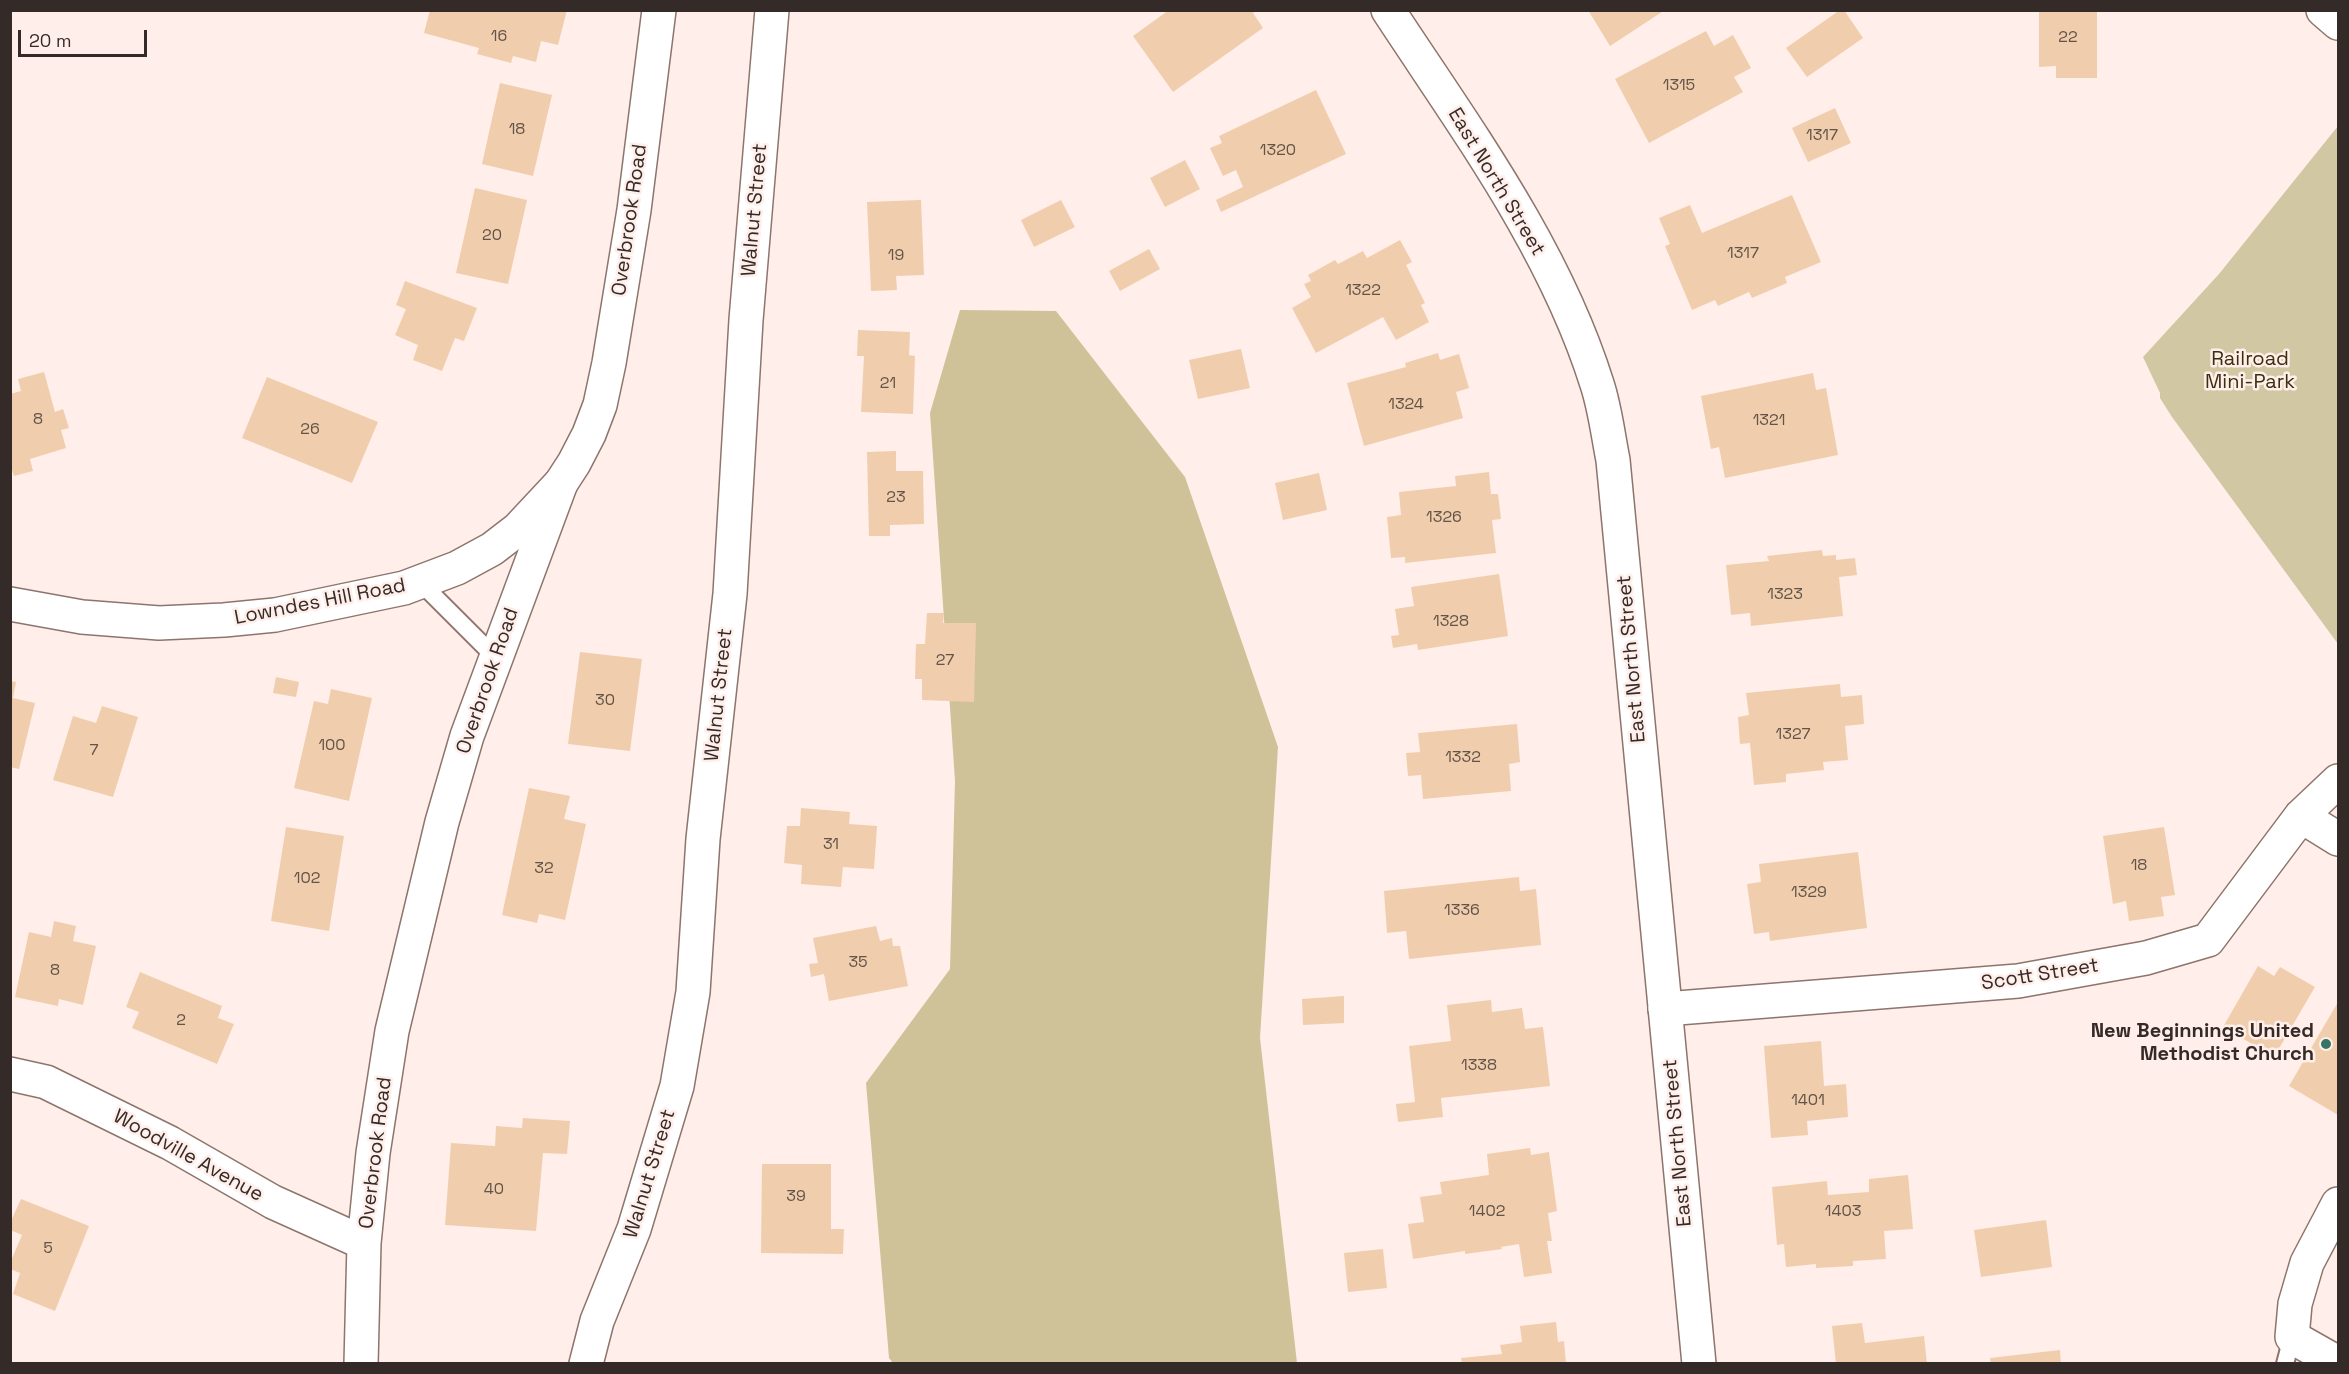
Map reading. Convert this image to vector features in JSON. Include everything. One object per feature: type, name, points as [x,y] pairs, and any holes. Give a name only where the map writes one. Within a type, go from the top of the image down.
[{"type":"street","name":"Overbrook Road","points":[[361,1364],[364,1242],[373,1153],[392,1030],[442,822],[467,736],[561,483],[589,434],[600,405],[634,210],[659,10]]},
{"type":"street","name":"Walnut Street","points":[[586,1364],[597,1321],[634,1229],[677,1086],[693,992],[703,839],[730,594],[746,320],[772,10]]},
{"type":"street","name":"East North Street","points":[[1388,10],[1509,195],[1566,303],[1597,385],[1613,460],[1699,1364]]},
{"type":"street","points":[[2323,10],[2338,23]]},
{"type":"street","name":"Lowndes Hill Road","points":[[10,603],[82,618],[159,623],[275,615],[404,588],[457,568],[492,549],[518,529],[561,483]]},
{"type":"street","name":"Scott Street","points":[[1665,1009],[2018,981],[2146,958],[2208,939],[2301,816],[2338,781]]},
{"type":"street","points":[[2301,816],[2338,839]]},
{"type":"street","name":"Woodville Avenue","points":[[10,1074],[46,1082],[170,1143],[273,1202],[364,1242]]},
{"type":"street","points":[[2338,1204],[2307,1263],[2295,1304],[2288,1350],[2338,1363]]},
{"type":"lane","points":[[420,582],[495,657]]},
{"type":"green space","name":"Railroad Mini-Park","points":[[2338,126],[2338,644],[2172,417],[2160,398],[2160,393],[2143,357],[2219,274]]},
{"type":"shaded area","points":[[960,310],[1056,311],[1185,477],[1278,747],[1260,1038],[1297,1363],[893,1363],[889,1358],[866,1083],[950,969],[955,781],[930,413]]},
{"type":"building","points":[[430,10],[567,10],[558,45],[541,41],[536,62],[513,56],[511,63],[477,54],[479,48],[424,33]]},
{"type":"building","points":[[1169,10],[1257,10],[1253,13],[1263,28],[1173,92],[1133,36]]},
{"type":"building","points":[[1588,10],[1665,10],[1610,46]]},
{"type":"building","points":[[1840,10],[1844,10],[1863,38],[1807,77],[1786,48]]},
{"type":"building","points":[[2039,10],[2097,10],[2097,78],[2056,78],[2056,66],[2039,67]]},
{"type":"building","points":[[1706,31],[1714,46],[1733,35],[1751,68],[1734,77],[1743,92],[1649,143],[1615,79]]},
{"type":"building","points":[[500,83],[552,95],[533,176],[482,164]]},
{"type":"building","points":[[1316,90],[1346,154],[1221,212],[1216,200],[1243,187],[1236,170],[1223,176],[1210,148],[1222,143],[1219,136]]},
{"type":"building","points":[[1835,108],[1851,143],[1808,162],[1792,128]]},
{"type":"building","points":[[1185,160],[1200,189],[1165,207],[1150,178]]},
{"type":"building","points":[[475,188],[527,200],[508,284],[456,273]]},
{"type":"building","points":[[1792,195],[1821,262],[1785,277],[1787,283],[1752,298],[1749,292],[1718,306],[1715,300],[1692,310],[1665,246],[1670,244],[1659,218],[1690,205],[1702,233]]},
{"type":"building","points":[[921,200],[924,275],[896,276],[897,290],[871,291],[867,202]]},
{"type":"building","points":[[1061,200],[1075,227],[1034,247],[1021,220]]},
{"type":"building","points":[[1400,240],[1412,262],[1406,265],[1425,303],[1421,305],[1429,322],[1396,340],[1383,317],[1316,353],[1292,308],[1311,297],[1304,284],[1311,281],[1308,275],[1335,260],[1338,264],[1363,251],[1367,258]]},
{"type":"building","points":[[1149,249],[1160,269],[1120,291],[1109,271]]},
{"type":"building","points":[[405,281],[477,308],[464,341],[455,338],[442,371],[413,360],[418,345],[395,335],[406,309],[396,305]]},
{"type":"building","points":[[858,330],[910,332],[909,355],[915,356],[913,414],[861,412],[864,356],[857,356]]},
{"type":"building","points":[[1241,349],[1250,388],[1198,399],[1189,360]]},
{"type":"building","points":[[1438,353],[1440,360],[1459,354],[1469,388],[1456,392],[1463,418],[1364,446],[1347,383],[1406,367],[1405,363]]},
{"type":"building","points":[[44,372],[55,412],[63,409],[69,428],[61,430],[66,448],[30,459],[33,471],[14,476],[10,464],[10,394],[21,391],[18,379]]},
{"type":"building","points":[[1813,373],[1816,390],[1826,388],[1838,455],[1725,478],[1719,447],[1711,449],[1701,396]]},
{"type":"building","points":[[267,377],[378,422],[352,483],[242,438]]},
{"type":"building","points":[[896,451],[896,471],[923,471],[924,524],[890,525],[890,536],[869,536],[867,452]]},
{"type":"building","points":[[1489,472],[1491,494],[1498,494],[1501,519],[1492,520],[1496,553],[1405,563],[1405,557],[1391,558],[1387,517],[1401,515],[1399,492],[1456,486],[1455,476]]},
{"type":"building","points":[[1319,473],[1327,510],[1283,520],[1275,483]]},
{"type":"building","points":[[1822,550],[1823,556],[1836,555],[1836,560],[1855,558],[1857,575],[1839,577],[1843,616],[1751,626],[1750,613],[1731,615],[1726,565],[1769,561],[1767,556]]},
{"type":"building","points":[[1499,574],[1508,636],[1418,650],[1417,644],[1393,648],[1391,636],[1399,635],[1395,609],[1414,606],[1411,587]]},
{"type":"building","points":[[927,613],[944,613],[943,623],[976,623],[974,702],[922,700],[922,679],[915,679],[916,644],[925,644]]},
{"type":"building","points":[[580,652],[642,659],[630,751],[568,744]]},
{"type":"building","points":[[276,677],[299,682],[296,697],[273,693]]},
{"type":"building","points":[[10,681],[16,682],[13,698],[35,703],[19,769],[10,767]]},
{"type":"building","points":[[1840,684],[1841,697],[1862,695],[1864,724],[1845,726],[1848,760],[1823,762],[1824,770],[1786,774],[1786,782],[1754,785],[1750,743],[1740,744],[1738,717],[1749,715],[1746,693]]},
{"type":"building","points":[[331,689],[372,698],[349,801],[294,788],[314,701],[328,704]]},
{"type":"building","points":[[102,706],[138,717],[113,797],[53,780],[73,716],[96,723]]},
{"type":"building","points":[[1517,724],[1520,762],[1509,764],[1511,791],[1423,799],[1421,775],[1408,776],[1406,753],[1420,752],[1418,733]]},
{"type":"building","points":[[529,788],[570,796],[564,819],[586,824],[565,920],[539,914],[537,923],[502,915]]},
{"type":"building","points":[[801,808],[850,812],[849,824],[877,826],[874,869],[843,867],[841,887],[801,884],[802,865],[784,863],[787,826],[800,826]]},
{"type":"building","points":[[286,827],[344,836],[329,931],[271,921]]},
{"type":"building","points":[[2164,827],[2175,895],[2161,897],[2164,916],[2129,921],[2126,901],[2113,904],[2103,836]]},
{"type":"building","points":[[1858,852],[1867,928],[1770,941],[1769,932],[1754,934],[1747,884],[1761,882],[1759,864]]},
{"type":"building","points":[[1519,877],[1520,891],[1536,889],[1541,945],[1409,959],[1406,931],[1387,933],[1384,891]]},
{"type":"building","points":[[54,921],[76,926],[73,941],[96,946],[83,1005],[59,999],[58,1006],[15,997],[29,932],[51,937]]},
{"type":"building","points":[[876,926],[880,941],[892,938],[893,946],[900,946],[908,986],[829,1001],[824,974],[811,977],[809,964],[818,963],[813,938]]},
{"type":"building","points":[[2258,966],[2274,976],[2280,967],[2315,987],[2274,1057],[2271,1055],[2267,1062],[2255,1055],[2259,1048],[2223,1027]]},
{"type":"building","points":[[140,972],[222,1006],[218,1018],[234,1024],[217,1064],[132,1028],[139,1012],[126,1007]]},
{"type":"building","points":[[1344,996],[1344,1023],[1303,1025],[1302,999]]},
{"type":"building","points":[[1491,1000],[1492,1012],[1522,1008],[1525,1029],[1543,1027],[1550,1086],[1441,1098],[1443,1117],[1398,1122],[1396,1104],[1415,1102],[1409,1046],[1451,1041],[1447,1005]]},
{"type":"building","name":"New Beginnings United Methodist Church","points":[[2338,1002],[2338,1115],[2289,1086]]},
{"type":"building","points":[[1821,1041],[1824,1086],[1846,1084],[1848,1117],[1807,1121],[1808,1135],[1771,1138],[1764,1046]]},
{"type":"building","points":[[523,1118],[570,1121],[567,1154],[543,1153],[536,1231],[445,1225],[451,1143],[495,1146],[496,1126],[522,1128]]},
{"type":"building","points":[[1530,1148],[1531,1155],[1549,1152],[1557,1211],[1548,1213],[1552,1241],[1547,1241],[1552,1273],[1524,1277],[1519,1244],[1501,1247],[1502,1249],[1465,1254],[1465,1251],[1413,1259],[1408,1224],[1424,1222],[1420,1197],[1442,1194],[1440,1182],[1489,1175],[1487,1154]]},
{"type":"building","points":[[762,1164],[831,1164],[831,1229],[844,1229],[843,1254],[761,1253]]},
{"type":"building","points":[[1908,1175],[1913,1229],[1884,1231],[1886,1259],[1853,1261],[1853,1266],[1816,1268],[1816,1264],[1786,1267],[1784,1244],[1777,1245],[1772,1187],[1827,1181],[1828,1195],[1869,1192],[1869,1179]]},
{"type":"building","points":[[21,1199],[89,1226],[55,1311],[13,1294],[20,1273],[10,1269],[10,1263],[22,1235],[10,1230],[10,1223]]},
{"type":"building","points":[[2046,1220],[2052,1267],[1981,1277],[1974,1230]]},
{"type":"building","points":[[1383,1249],[1387,1288],[1348,1292],[1344,1253]]},
{"type":"building","points":[[1556,1322],[1558,1342],[1564,1341],[1566,1364],[1462,1364],[1461,1358],[1502,1354],[1500,1345],[1522,1342],[1520,1326]]},
{"type":"building","points":[[1862,1323],[1865,1343],[1924,1336],[1927,1364],[1836,1364],[1832,1326]]},
{"type":"building","points":[[2060,1350],[2061,1364],[1991,1364],[1990,1358]]},
{"type":"place","name":"New Beginnings United Methodist Church","points":[[2326,1044]]}]
